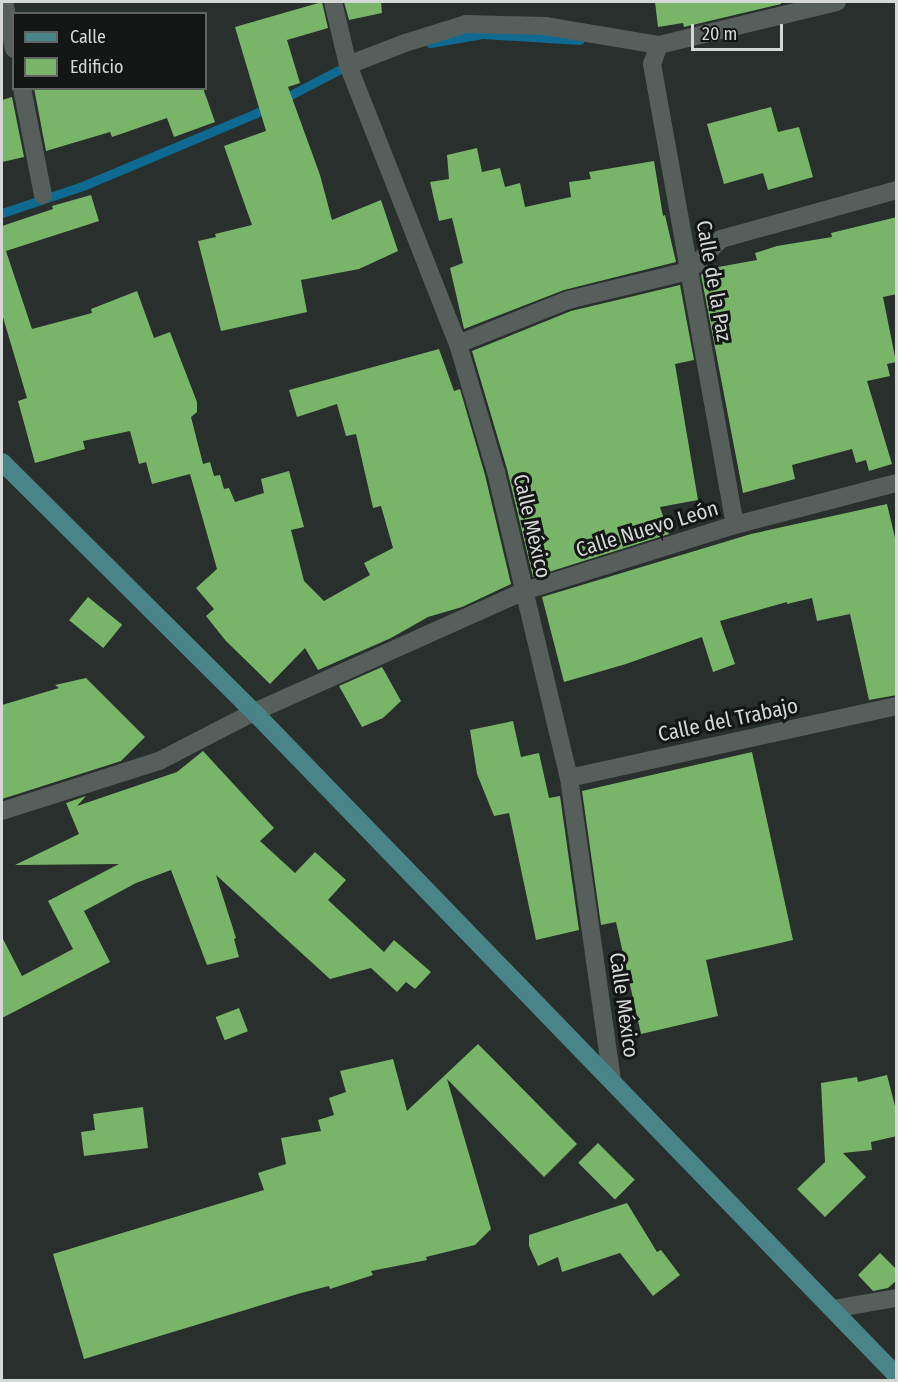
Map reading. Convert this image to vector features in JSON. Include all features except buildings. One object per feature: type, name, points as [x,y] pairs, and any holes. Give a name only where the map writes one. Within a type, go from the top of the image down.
[{"type":"main road","points":[[2,462],[254,712],[897,1375]]},
{"type":"street","points":[[4,2],[12,40]]},
{"type":"street","name":"Calle México","points":[[333,2],[348,65],[458,344],[496,472],[569,778],[612,1081]]},
{"type":"street","points":[[348,65],[405,43],[466,24],[545,26],[659,45],[837,2]]},
{"type":"street","name":"Calle de la Paz","points":[[659,45],[652,64],[735,525]]},
{"type":"street","points":[[22,90],[43,195]]},
{"type":"street","points":[[458,344],[568,300],[689,271],[721,239],[897,190]]},
{"type":"street","name":"Calle Nuevo León","points":[[2,811],[159,761],[254,712],[524,591],[735,525],[897,483]]},
{"type":"street","name":"Calle del Trabajo","points":[[569,778],[897,706]]},
{"type":"street","points":[[833,1309],[897,1298]]},
{"type":"waterway","points":[[430,43],[482,34],[580,40]]},
{"type":"waterway","points":[[2,213],[85,185],[254,114],[350,64]]}]
